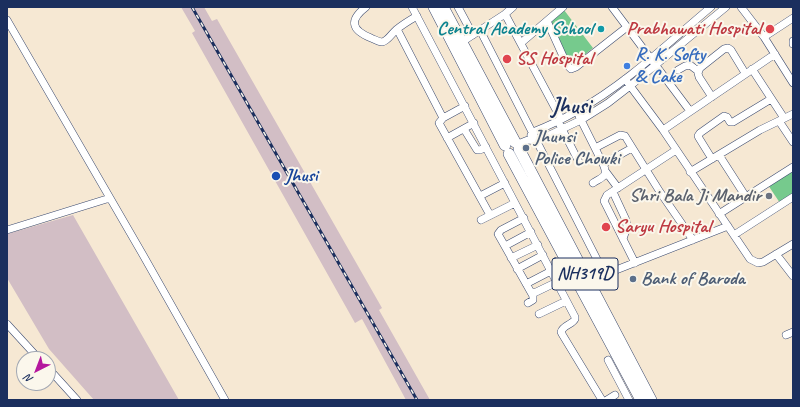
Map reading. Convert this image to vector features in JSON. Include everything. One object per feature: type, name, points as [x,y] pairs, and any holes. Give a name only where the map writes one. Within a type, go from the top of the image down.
[{"type":"highway","name":"NH319D","points":[[434,7],[516,146]]},
{"type":"highway","name":"NH319D","points":[[443,7],[650,400]]},
{"type":"highway","points":[[516,146],[641,400]]},
{"type":"street","points":[[366,7],[359,12],[355,18],[355,26],[360,33],[382,42],[418,16]]},
{"type":"street","points":[[412,7],[524,218],[575,319],[573,322],[562,328],[562,334],[602,400]]},
{"type":"street","points":[[458,7],[473,35]]},
{"type":"street","points":[[462,42],[505,14],[513,7]]},
{"type":"street","points":[[521,42],[563,7]]},
{"type":"street","points":[[612,7],[690,112]]},
{"type":"street","points":[[516,146],[533,132],[576,112],[625,79],[711,7]]},
{"type":"street","points":[[516,146],[537,141],[581,120],[656,66],[726,7]]},
{"type":"street","points":[[741,7],[775,54],[790,71],[793,83]]},
{"type":"street","points":[[505,14],[521,42],[579,162]]},
{"type":"street","points":[[764,38],[793,18]]},
{"type":"street","points":[[7,20],[225,400]]},
{"type":"street","points":[[546,21],[567,65],[571,69],[576,67],[627,27]]},
{"type":"street","points":[[397,30],[443,118]]},
{"type":"street","points":[[480,30],[605,275]]},
{"type":"street","points":[[698,71],[726,48],[731,50],[771,99],[793,142]]},
{"type":"street","points":[[663,130],[775,54]]},
{"type":"street","points":[[678,70],[688,64],[693,66],[698,71],[699,78],[712,96]]},
{"type":"street","points":[[625,79],[663,130],[750,259],[758,263],[763,262],[793,244]]},
{"type":"street","points":[[712,159],[698,136],[700,133],[724,116],[727,117],[730,122],[733,122],[771,99]]},
{"type":"street","points":[[465,106],[443,118],[439,123],[490,215]]},
{"type":"street","points":[[576,112],[615,190],[626,220],[627,227],[623,239]]},
{"type":"street","points":[[690,172],[760,130],[793,114]]},
{"type":"street","points":[[447,138],[474,123]]},
{"type":"street","points":[[464,129],[477,150],[486,147]]},
{"type":"street","points":[[595,148],[622,134],[694,240]]},
{"type":"street","points":[[603,164],[632,148]]},
{"type":"street","points":[[635,263],[604,203],[605,198],[676,150]]},
{"type":"street","points":[[719,155],[746,197]]},
{"type":"street","points":[[719,214],[793,167]]},
{"type":"street","points":[[593,183],[604,177],[606,172]]},
{"type":"street","points":[[480,196],[505,183]]},
{"type":"street","points":[[734,235],[793,197]]},
{"type":"street","points":[[7,230],[110,198]]},
{"type":"street","points":[[481,220],[515,203]]},
{"type":"street","points":[[524,218],[499,232],[498,235],[532,294],[533,300],[528,303]]},
{"type":"street","points":[[588,282],[728,226]]},
{"type":"street","points":[[505,246],[531,232]]},
{"type":"street","points":[[511,258],[538,245]]},
{"type":"street","points":[[776,254],[793,276]]},
{"type":"street","points":[[517,268],[543,255]]},
{"type":"street","points":[[526,284],[551,271]]},
{"type":"street","points":[[532,294],[557,282]]},
{"type":"street","points":[[539,314],[566,301]]},
{"type":"street","points":[[7,324],[32,351]]},
{"type":"street","points":[[786,336],[793,332]]},
{"type":"street","points":[[608,360],[629,400]]},
{"type":"street","points":[[56,377],[76,400]]},
{"type":"street","points":[[608,400],[615,395]]},
{"type":"shaded area","points":[[181,7],[204,7],[212,21],[217,19],[382,308],[379,310],[430,400],[406,400],[362,319],[355,323],[192,33],[195,31]]},
{"type":"shaded area","points":[[73,215],[179,400],[94,400],[56,357],[56,351],[51,351],[49,349],[7,278],[7,234]]},
{"type":"green space","points":[[564,10],[593,48],[572,65],[558,46],[548,22]]},
{"type":"green space","points":[[793,168],[793,194],[780,203],[768,185]]},
{"type":"railway","points":[[192,7],[417,400]]},
{"type":"place","name":"Central Academy School","points":[[601,29]]},
{"type":"place","name":"Prabhawati Hospital","points":[[770,29]]},
{"type":"place","name":"SS Hospital","points":[[507,59]]},
{"type":"place","name":"R. K. Softy & Cake","points":[[627,66]]},
{"type":"place","name":"Jhunsi Police Chowki","points":[[526,148]]},
{"type":"place","name":"Jhusi","points":[[276,176]]},
{"type":"place","name":"Shri Bala Ji Mandir","points":[[769,196]]},
{"type":"place","name":"Saryu Hospital","points":[[606,227]]},
{"type":"place","name":"Bank of Baroda","points":[[633,279]]},
{"type":"district","name":"Jhusi","points":[[571,107]]}]
